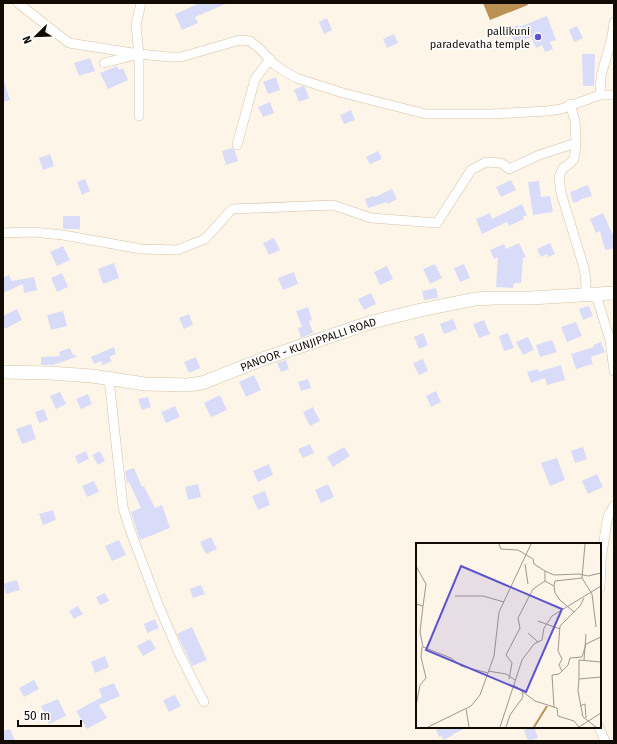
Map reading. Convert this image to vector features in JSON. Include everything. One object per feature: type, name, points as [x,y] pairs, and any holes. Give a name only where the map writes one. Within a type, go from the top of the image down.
[{"type":"main road","name":"PANOOR - KUNJIPPALLI ROAD","points":[[3,372],[50,373],[92,376],[145,384],[188,385],[202,383],[263,358],[369,323],[475,299],[531,298],[614,293]]},
{"type":"street","points":[[18,3],[69,43],[169,57],[181,56],[240,40],[250,41],[274,64],[296,78],[343,93],[426,114],[492,114],[547,111],[600,95],[614,95]]},
{"type":"street","points":[[139,116],[139,54],[136,25],[141,3]]},
{"type":"street","points":[[600,95],[601,76],[613,36],[614,22]]},
{"type":"street","points":[[104,63],[139,54]]},
{"type":"street","points":[[237,145],[255,79],[270,59]]},
{"type":"street","points":[[570,104],[575,121],[576,142],[574,159],[563,168],[559,177],[561,193],[585,269],[586,279],[591,295],[610,340],[614,371]]},
{"type":"street","points":[[3,233],[33,232],[63,235],[141,249],[177,250],[205,238],[232,209],[333,204],[371,218],[437,222],[471,170],[486,162],[501,163],[509,168],[538,155],[576,142]]},
{"type":"street","points":[[109,379],[123,507],[158,604],[179,653],[204,702]]},
{"type":"street","points":[[601,560],[607,521],[614,506]]},
{"type":"street","points":[[599,728],[605,741]]},
{"type":"shaded area","points":[[483,3],[527,3],[528,5],[490,20]]},
{"type":"building","points":[[200,3],[228,3],[195,17],[198,23],[182,30],[175,14]]},
{"type":"building","points":[[547,16],[556,40],[550,42],[553,49],[545,52],[542,45],[536,48],[531,37],[516,44],[508,30],[518,25],[519,27]]},
{"type":"building","points":[[327,18],[332,30],[324,34],[319,22]]},
{"type":"building","points":[[577,26],[583,38],[574,42],[569,30]]},
{"type":"building","points":[[394,34],[398,43],[387,48],[383,39]]},
{"type":"building","points":[[582,54],[595,54],[594,86],[583,86]]},
{"type":"building","points":[[90,58],[95,71],[79,76],[74,63]]},
{"type":"building","points":[[117,66],[119,70],[123,68],[128,80],[108,89],[100,73]]},
{"type":"building","points":[[276,77],[280,90],[268,94],[263,82]]},
{"type":"building","points":[[3,82],[10,100],[3,102]]},
{"type":"building","points":[[302,86],[305,87],[309,98],[299,102],[294,90]]},
{"type":"building","points":[[270,102],[274,113],[263,117],[258,107]]},
{"type":"building","points":[[351,110],[355,120],[344,124],[340,115]]},
{"type":"building","points":[[232,148],[235,151],[238,161],[226,165],[222,151]]},
{"type":"building","points":[[378,151],[382,159],[370,164],[366,157]]},
{"type":"building","points":[[50,154],[54,166],[43,170],[39,158]]},
{"type":"building","points":[[85,179],[90,191],[82,195],[77,182]]},
{"type":"building","points":[[511,180],[516,190],[501,197],[496,187]]},
{"type":"building","points":[[539,181],[541,197],[550,196],[553,212],[533,215],[528,182]]},
{"type":"building","points":[[588,185],[592,196],[573,203],[570,192]]},
{"type":"building","points":[[392,189],[397,199],[388,204],[387,202],[368,208],[365,199],[375,197]]},
{"type":"building","points":[[522,204],[527,216],[523,216],[524,219],[509,226],[507,222],[482,234],[476,219],[490,213],[492,219]]},
{"type":"building","points":[[603,213],[612,233],[614,233],[614,248],[605,250],[600,231],[596,233],[590,219]]},
{"type":"building","points":[[63,216],[80,216],[80,229],[63,229]]},
{"type":"building","points":[[274,238],[280,250],[269,255],[263,243]]},
{"type":"building","points":[[519,243],[526,257],[522,259],[521,283],[514,283],[513,288],[496,287],[498,257],[494,259],[490,250],[504,244],[506,249]]},
{"type":"building","points":[[550,243],[555,254],[548,257],[547,254],[541,257],[537,249]]},
{"type":"building","points":[[63,246],[70,260],[57,266],[50,252]]},
{"type":"building","points":[[114,263],[119,278],[103,284],[98,269]]},
{"type":"building","points":[[435,264],[442,278],[430,284],[423,269]]},
{"type":"building","points":[[464,264],[470,278],[460,282],[454,268]]},
{"type":"building","points":[[387,266],[393,279],[380,285],[374,272]]},
{"type":"building","points":[[294,272],[298,284],[283,290],[278,278]]},
{"type":"building","points":[[62,273],[68,287],[57,292],[51,278]]},
{"type":"building","points":[[9,275],[12,281],[34,277],[37,290],[24,293],[23,284],[3,293],[3,278]]},
{"type":"building","points":[[436,288],[438,298],[424,300],[422,291]]},
{"type":"building","points":[[371,293],[376,304],[364,310],[358,299]]},
{"type":"building","points":[[589,306],[593,316],[583,320],[579,309]]},
{"type":"building","points":[[308,307],[312,320],[309,321],[313,333],[301,338],[298,328],[302,327],[296,311]]},
{"type":"building","points":[[17,309],[22,320],[5,329],[3,324],[3,316]]},
{"type":"building","points":[[63,311],[67,326],[51,330],[47,315]]},
{"type":"building","points":[[189,314],[193,325],[184,329],[179,318]]},
{"type":"building","points":[[453,319],[457,329],[444,334],[440,324]]},
{"type":"building","points":[[484,320],[490,334],[479,338],[473,324]]},
{"type":"building","points":[[576,322],[582,336],[567,342],[561,327]]},
{"type":"building","points":[[423,333],[428,345],[419,349],[414,337]]},
{"type":"building","points":[[508,333],[514,348],[504,351],[499,336]]},
{"type":"building","points":[[528,337],[534,350],[523,355],[516,342]]},
{"type":"building","points":[[552,340],[557,352],[540,357],[536,345]]},
{"type":"building","points":[[601,342],[605,352],[591,357],[593,364],[576,369],[571,354],[594,347],[593,345]]},
{"type":"building","points":[[114,347],[116,354],[109,357],[112,361],[103,365],[101,361],[94,364],[91,357]]},
{"type":"building","points":[[70,348],[73,355],[76,355],[76,357],[53,365],[41,365],[41,357],[60,356],[59,352]]},
{"type":"building","points":[[196,357],[200,368],[189,373],[184,362]]},
{"type":"building","points":[[423,359],[428,371],[419,375],[413,363]]},
{"type":"building","points":[[286,360],[289,369],[281,372],[277,363]]},
{"type":"building","points":[[561,365],[565,380],[547,385],[545,378],[531,383],[527,372],[538,369],[538,372]]},
{"type":"building","points":[[254,375],[261,390],[246,397],[239,382]]},
{"type":"building","points":[[308,379],[311,388],[301,391],[298,382]]},
{"type":"building","points":[[436,391],[441,402],[431,407],[426,396]]},
{"type":"building","points":[[60,392],[66,404],[56,409],[50,396]]},
{"type":"building","points":[[88,394],[92,404],[81,409],[76,399]]},
{"type":"building","points":[[220,395],[227,410],[211,417],[204,403]]},
{"type":"building","points":[[148,397],[151,407],[142,410],[138,399]]},
{"type":"building","points":[[175,406],[180,417],[166,423],[161,412]]},
{"type":"building","points":[[313,407],[320,421],[310,426],[303,412]]},
{"type":"building","points":[[44,409],[48,420],[39,423],[35,412]]},
{"type":"building","points":[[31,424],[36,439],[22,444],[16,429]]},
{"type":"building","points":[[310,444],[314,453],[303,458],[298,449]]},
{"type":"building","points":[[344,447],[350,456],[333,467],[327,457]]},
{"type":"building","points":[[583,447],[587,459],[575,463],[571,451]]},
{"type":"building","points":[[86,451],[89,459],[78,464],[75,456]]},
{"type":"building","points":[[100,451],[105,461],[98,465],[92,455]]},
{"type":"building","points":[[557,458],[565,480],[550,486],[541,463]]},
{"type":"building","points":[[269,464],[273,475],[258,482],[253,471]]},
{"type":"building","points":[[134,468],[142,487],[144,486],[155,508],[162,505],[170,528],[140,540],[131,512],[141,508],[129,482],[127,483],[125,471]]},
{"type":"building","points":[[597,474],[603,487],[588,494],[582,481]]},
{"type":"building","points":[[94,481],[99,492],[87,497],[82,486]]},
{"type":"building","points":[[198,484],[201,497],[188,500],[185,487]]},
{"type":"building","points":[[328,484],[334,497],[321,503],[315,490]]},
{"type":"building","points":[[265,491],[270,505],[258,510],[252,496]]},
{"type":"building","points":[[53,510],[56,520],[43,525],[39,514]]},
{"type":"building","points":[[211,537],[217,549],[206,554],[200,542]]},
{"type":"building","points":[[119,540],[126,555],[112,561],[105,546]]},
{"type":"building","points":[[17,580],[20,590],[6,594],[3,584]]},
{"type":"building","points":[[201,585],[205,594],[193,598],[190,589]]},
{"type":"building","points":[[105,593],[109,601],[100,605],[96,597]]},
{"type":"building","points":[[78,606],[83,614],[74,619],[69,611]]},
{"type":"building","points":[[155,619],[159,628],[147,633],[144,624]]},
{"type":"building","points":[[192,627],[207,660],[192,666],[177,634]]},
{"type":"building","points":[[150,639],[156,649],[143,656],[137,646]]},
{"type":"building","points":[[105,656],[109,667],[95,673],[91,662]]},
{"type":"building","points":[[34,680],[39,689],[24,697],[19,688]]},
{"type":"building","points":[[114,683],[120,696],[99,705],[107,718],[87,729],[76,711],[102,697],[99,689]]},
{"type":"building","points":[[175,695],[181,706],[169,712],[163,700]]},
{"type":"building","points":[[58,699],[66,716],[49,724],[41,706]]},
{"type":"building","points":[[467,728],[443,740],[442,736],[439,737],[436,730]]},
{"type":"building","points":[[534,728],[538,738],[528,741],[524,730]]},
{"type":"building","points":[[10,729],[15,741],[3,741],[3,731]]},
{"type":"place","name":"pallikuni paradevatha temple","points":[[538,37]]}]
